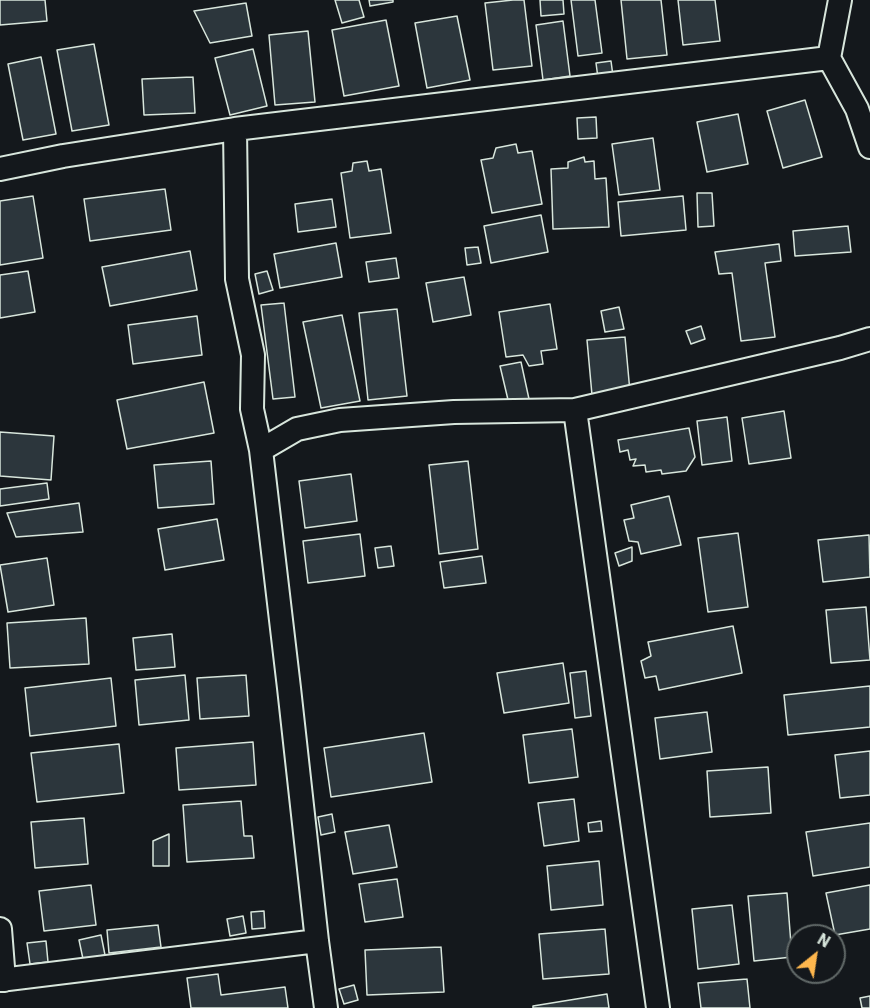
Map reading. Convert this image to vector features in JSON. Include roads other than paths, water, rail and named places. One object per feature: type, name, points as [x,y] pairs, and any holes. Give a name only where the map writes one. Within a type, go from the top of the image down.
[{"type":"street","points":[[840,0],[829,58],[857,110],[870,147]]},
{"type":"street","points":[[0,169],[63,156],[235,129],[829,58]]},
{"type":"street","points":[[235,129],[237,279],[253,355],[252,409],[261,450],[316,941],[326,1008]]},
{"type":"street","points":[[261,450],[297,429],[340,420],[454,412],[575,410],[870,339]]},
{"type":"street","points":[[575,410],[658,1008]]},
{"type":"street","points":[[0,929],[2,980],[316,941]]}]
